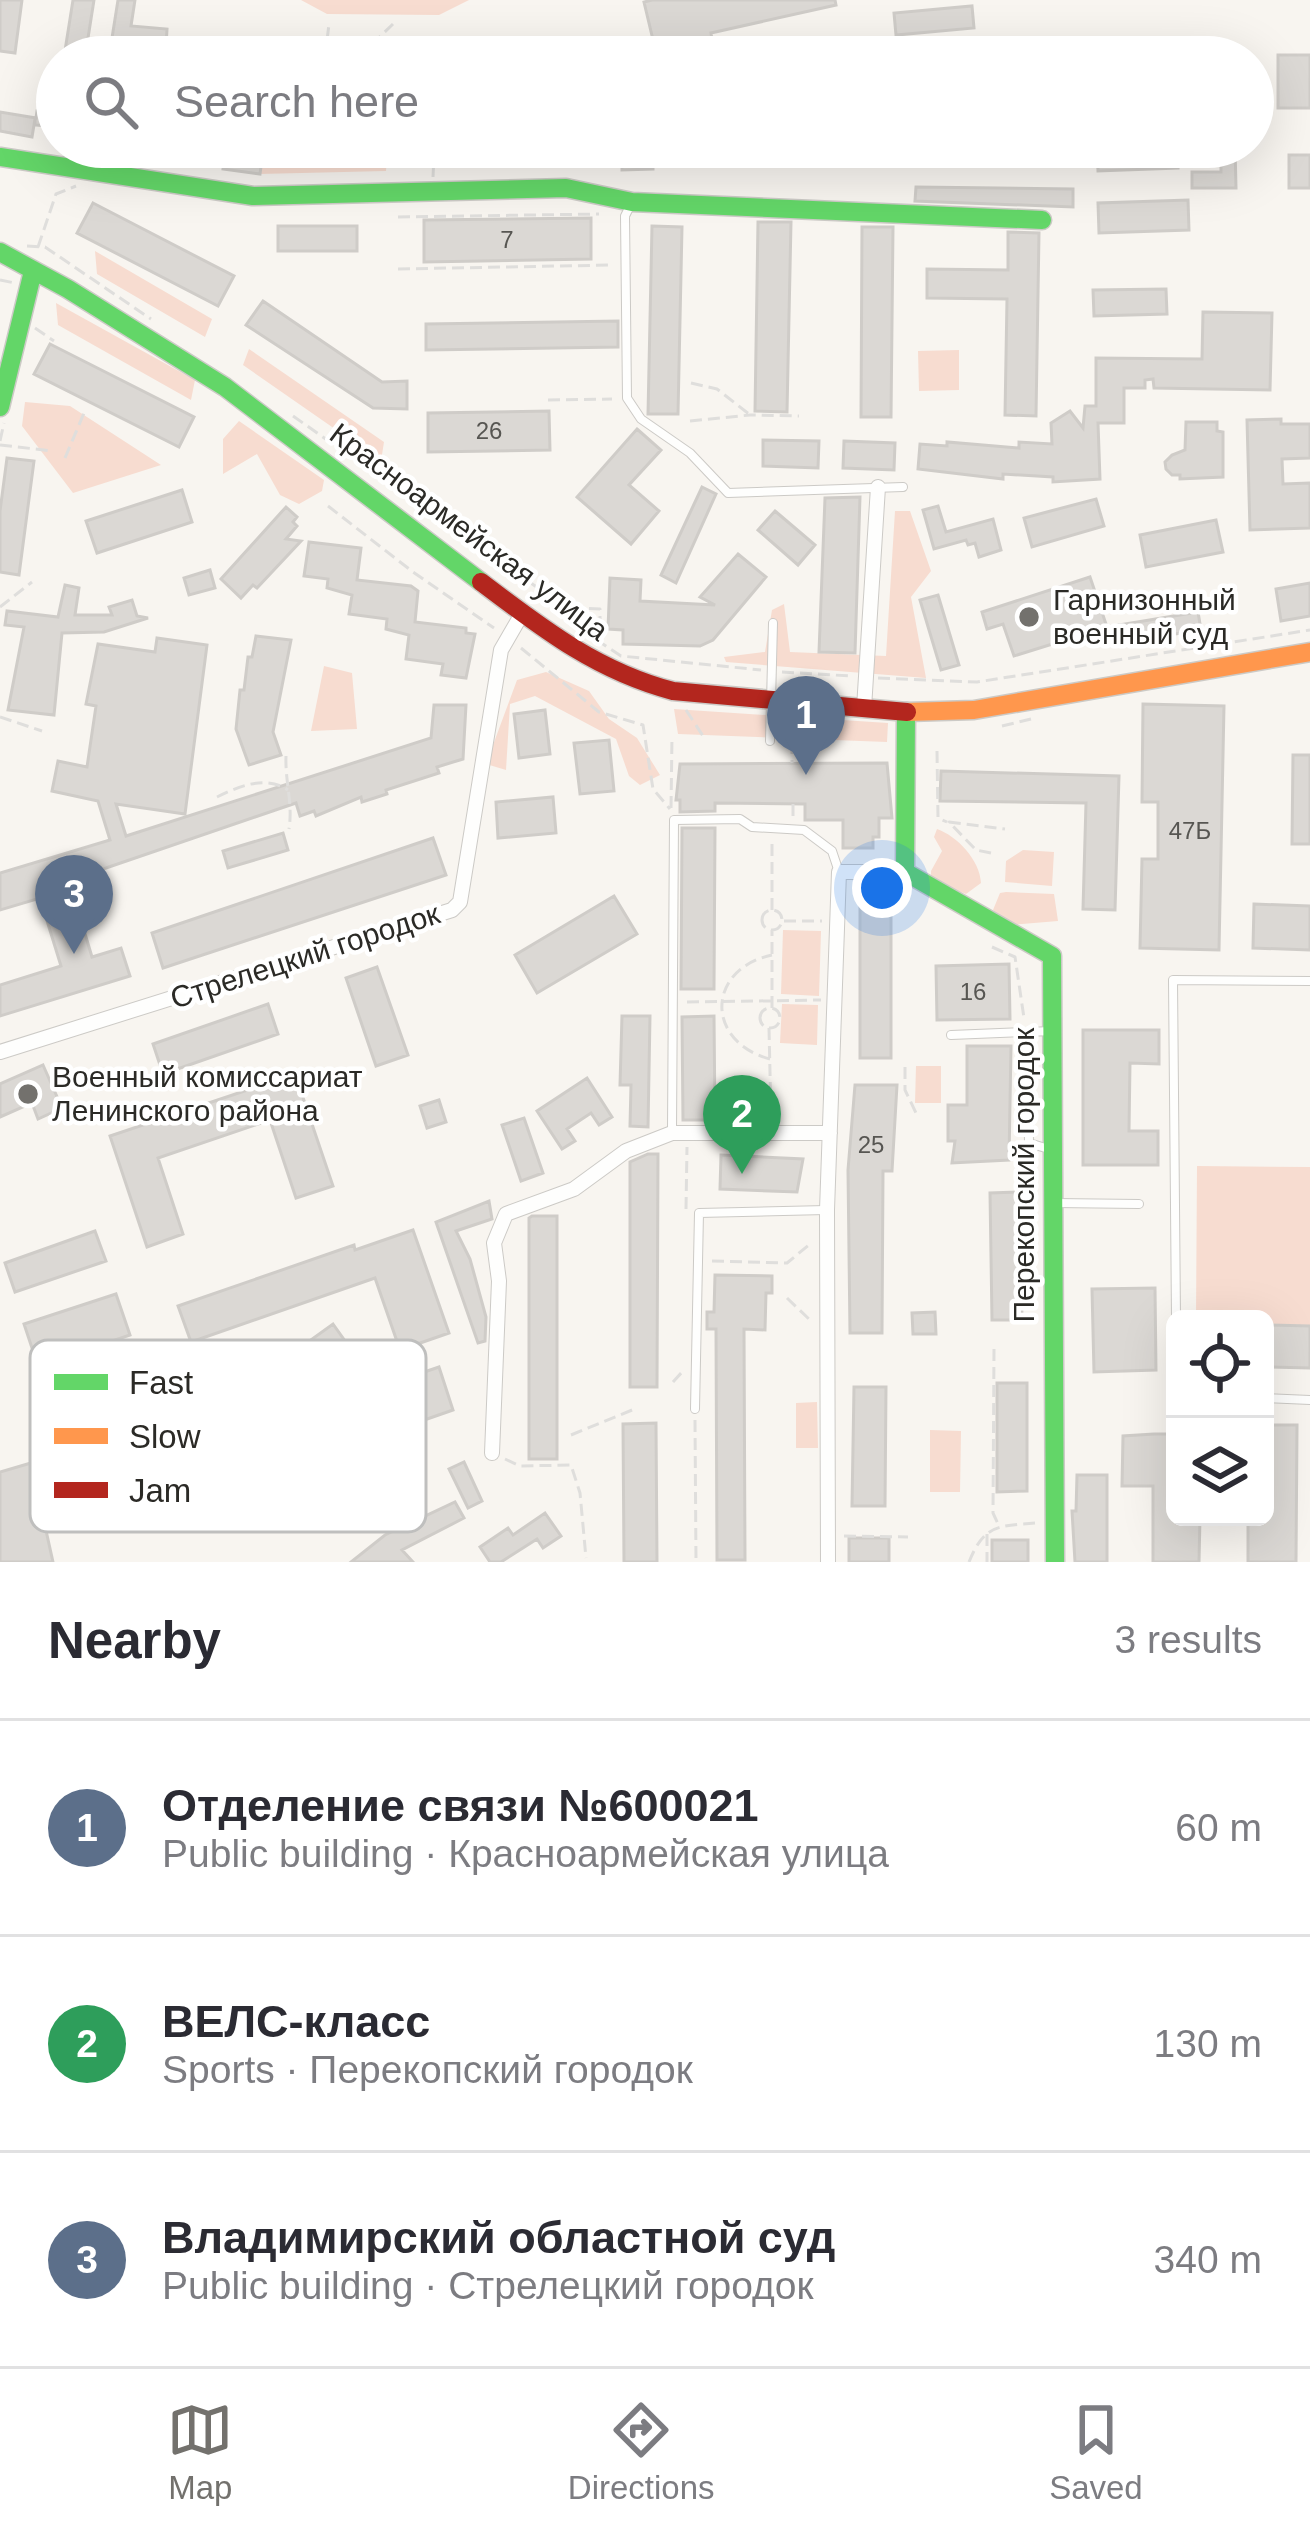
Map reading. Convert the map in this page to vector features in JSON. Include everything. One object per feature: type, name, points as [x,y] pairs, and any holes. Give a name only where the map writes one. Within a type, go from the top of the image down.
[{"type":"street","points":[[0,157],[36,161]]},
{"type":"street","points":[[92,168],[254,196],[566,188],[628,209],[1042,220]]},
{"type":"street","name":"Красноармейская улица","points":[[0,252],[225,387],[564,645],[610,672],[673,691],[906,712],[974,710],[1310,652]]},
{"type":"street","points":[[0,406],[33,271]]},
{"type":"street","points":[[864,708],[878,487]]},
{"type":"street","name":"Стрелецкий городок","points":[[0,1052],[452,910],[460,902],[491,697],[506,636],[523,612]]},
{"type":"street","points":[[905,872],[906,712]]},
{"type":"street","points":[[828,1562],[827,1210],[839,872]]},
{"type":"street","name":"Перекопский городок","points":[[839,872],[905,872],[1052,956],[1055,1562]]},
{"type":"street","points":[[492,1453],[499,1281],[494,1243],[506,1214],[574,1189],[626,1151],[680,1133],[830,1133]]},
{"type":"lane","points":[[628,209],[627,398],[641,419],[690,453],[728,494],[903,487]]},
{"type":"lane","points":[[773,623],[775,741]]},
{"type":"lane","points":[[680,1133],[673,1002],[674,820],[740,820],[752,827],[805,830],[832,851],[839,872]]},
{"type":"lane","points":[[1177,1310],[1173,980],[1310,981]]},
{"type":"lane","points":[[950,1035],[1053,1031]]},
{"type":"lane","points":[[1028,1072],[1029,1142],[1053,1150]]},
{"type":"lane","points":[[1054,1204],[1139,1204]]},
{"type":"lane","points":[[695,1409],[700,1213],[827,1210]]},
{"type":"lane","points":[[1274,1398],[1310,1400]]},
{"type":"path","points":[[328,36],[329,24]]},
{"type":"path","points":[[381,36],[393,24]]},
{"type":"path","points":[[38,247],[56,194],[75,189],[80,168]]},
{"type":"path","points":[[398,217],[628,209]]},
{"type":"path","points":[[20,246],[45,247],[166,330]]},
{"type":"path","points":[[398,269],[626,265]]},
{"type":"path","points":[[0,280],[16,284]]},
{"type":"path","points":[[27,323],[54,341]]},
{"type":"path","points":[[692,383],[717,389],[750,415]]},
{"type":"path","points":[[548,400],[627,398]]},
{"type":"path","points":[[280,406],[538,588],[562,617],[621,656],[774,671],[977,682],[1310,630]]},
{"type":"path","points":[[65,458],[84,413]]},
{"type":"path","points":[[690,421],[799,416]]},
{"type":"path","points":[[0,445],[53,451]]},
{"type":"path","points":[[328,506],[506,636],[599,712],[643,725],[653,789],[671,810],[672,737]]},
{"type":"path","points":[[0,607],[32,582]]},
{"type":"path","points":[[572,608],[600,609],[600,642]]},
{"type":"path","points":[[673,691],[705,739]]},
{"type":"path","points":[[775,741],[839,706]]},
{"type":"path","points":[[0,717],[42,731]]},
{"type":"path","points":[[792,742],[792,763]]},
{"type":"path","points":[[937,751],[938,818],[1005,829]]},
{"type":"path","points":[[286,756],[293,805],[289,829]]},
{"type":"path","points":[[217,797],[255,783],[277,782],[288,790]]},
{"type":"path","points":[[949,822],[976,850],[991,853]]},
{"type":"path","points":[[772,828],[772,910],[762,919],[772,930]]},
{"type":"path","points":[[772,910],[780,913],[782,921]]},
{"type":"path","points":[[770,1028],[780,1016],[772,1008],[772,930],[782,921],[837,921]]},
{"type":"path","points":[[992,947],[1015,957],[1027,1032]]},
{"type":"path","points":[[770,1059],[754,1055],[732,1038],[725,1026],[722,1001],[734,974],[756,958],[772,955]]},
{"type":"path","points":[[673,1002],[835,1000]]},
{"type":"path","points":[[770,1028],[761,1023],[760,1015],[772,1008]]},
{"type":"path","points":[[770,1028],[770,1106]]},
{"type":"path","points":[[904,1067],[905,1090],[917,1115]]},
{"type":"path","points":[[680,1133],[686,1213]]},
{"type":"path","points":[[699,1260],[787,1262],[827,1231]]},
{"type":"path","points":[[787,1298],[829,1338]]},
{"type":"path","points":[[994,1349],[993,1514],[999,1526]]},
{"type":"path","points":[[571,1435],[637,1408]]},
{"type":"path","points":[[695,1409],[696,1562]]},
{"type":"path","points":[[492,1453],[520,1466],[571,1465],[580,1493],[586,1558]]},
{"type":"path","points":[[969,1562],[979,1539],[987,1533],[999,1526],[1035,1523]]},
{"type":"path","points":[[987,1533],[987,1562]]},
{"type":"path","points":[[828,1535],[908,1538]]},
{"type":"shaded area","points":[[301,0],[469,0],[439,15],[327,14]]},
{"type":"shaded area","points":[[260,168],[386,168],[386,171],[260,174]]},
{"type":"shaded area","points":[[95,251],[212,319],[205,337],[97,274]]},
{"type":"shaded area","points":[[56,303],[195,380],[191,400],[58,325]]},
{"type":"shaded area","points":[[249,349],[384,442],[381,461],[243,365]]},
{"type":"shaded area","points":[[959,350],[959,390],[919,391],[918,351]]},
{"type":"shaded area","points":[[25,402],[70,406],[161,465],[73,493],[22,426]]},
{"type":"shaded area","points":[[239,421],[324,480],[322,491],[299,504],[280,495],[257,454],[223,474],[223,439]]},
{"type":"shaded area","points":[[895,511],[910,511],[931,571],[911,597],[926,678],[726,662],[724,657],[765,652],[772,610],[784,604],[790,652],[886,656]]},
{"type":"shaded area","points":[[324,666],[352,673],[357,729],[311,731]]},
{"type":"shaded area","points":[[546,672],[589,691],[609,719],[637,738],[660,775],[640,785],[629,776],[616,739],[535,696],[510,704],[506,770],[486,764],[517,680]]},
{"type":"shaded area","points":[[674,709],[888,723],[887,742],[678,734]]},
{"type":"shaded area","points":[[937,829],[959,843],[977,866],[981,883],[966,894],[931,880],[942,851],[934,837]]},
{"type":"shaded area","points":[[1023,850],[1054,852],[1052,886],[1005,882],[1006,861]]},
{"type":"shaded area","points":[[1000,893],[1054,894],[1058,921],[1011,925],[993,910]]},
{"type":"shaded area","points":[[783,930],[821,931],[819,996],[781,994]]},
{"type":"shaded area","points":[[782,1004],[818,1005],[817,1045],[780,1043]]},
{"type":"shaded area","points":[[916,1066],[941,1066],[941,1103],[915,1103]]},
{"type":"shaded area","points":[[1197,1166],[1310,1167],[1310,1326],[1274,1325],[1274,1310],[1196,1310]]},
{"type":"shaded area","points":[[817,1402],[818,1448],[796,1448],[796,1403]]},
{"type":"shaded area","points":[[930,1430],[961,1431],[960,1492],[930,1492]]},
{"type":"building","points":[[0,0],[22,0],[15,53],[0,51]]},
{"type":"building","points":[[73,0],[94,0],[88,36],[67,36]]},
{"type":"building","points":[[118,0],[135,0],[131,26],[167,29],[167,36],[112,36]]},
{"type":"building","points":[[835,0],[836,5],[711,36],[652,36],[644,2]]},
{"type":"building","points":[[972,6],[974,28],[896,35],[894,13]]},
{"type":"building","points":[[1278,55],[1310,55],[1310,108],[1278,108]]},
{"type":"building","points":[[0,112],[36,118],[32,137],[0,131]]},
{"type":"building","points":[[1289,155],[1310,155],[1310,188],[1289,188]]},
{"type":"building","points":[[223,168],[261,168],[260,174]]},
{"type":"building","points":[[1098,168],[1178,168],[1098,171]]},
{"type":"building","points":[[1221,168],[1236,168],[1236,188],[1192,188],[1192,172],[1221,172]]},
{"type":"building","points":[[916,187],[1073,189],[1073,207],[915,201]]},
{"type":"building","points":[[1188,200],[1189,230],[1099,233],[1098,203]]},
{"type":"building","points":[[93,203],[234,276],[218,306],[77,233]]},
{"type":"building","points":[[591,218],[591,259],[424,262],[424,220]]},
{"type":"building","points":[[758,222],[791,222],[787,412],[755,411]]},
{"type":"building","points":[[278,226],[357,226],[357,251],[278,251]]},
{"type":"building","points":[[652,226],[682,227],[678,414],[648,414]]},
{"type":"building","points":[[862,227],[893,227],[891,417],[861,417]]},
{"type":"building","points":[[1008,232],[1039,233],[1036,416],[1005,415],[1007,299],[927,298],[927,269],[1008,270]]},
{"type":"building","points":[[1166,289],[1167,314],[1094,316],[1093,290]]},
{"type":"building","points":[[263,301],[382,382],[407,381],[407,409],[373,408],[246,325]]},
{"type":"building","points":[[1203,312],[1272,313],[1270,390],[1154,388],[1153,379],[1145,380],[1145,388],[1124,388],[1124,423],[1098,423],[1100,479],[1053,482],[1053,477],[1003,474],[1003,479],[918,469],[920,444],[1019,448],[1019,442],[1052,444],[1051,423],[1070,411],[1083,428],[1085,406],[1096,406],[1096,358],[1202,359]]},
{"type":"building","points":[[618,321],[618,347],[426,350],[426,324]]},
{"type":"building","points":[[50,344],[194,417],[179,447],[34,374]]},
{"type":"building","points":[[549,411],[550,450],[428,452],[428,413]]},
{"type":"building","points":[[1281,419],[1281,424],[1310,424],[1310,458],[1282,459],[1283,484],[1310,483],[1310,528],[1250,530],[1247,420]]},
{"type":"building","points":[[1186,422],[1217,422],[1217,431],[1223,432],[1223,477],[1180,479],[1166,469],[1165,462],[1172,455],[1185,450]]},
{"type":"building","points":[[637,429],[661,450],[629,485],[659,511],[631,544],[577,497]]},
{"type":"building","points":[[763,440],[819,441],[818,468],[763,466]]},
{"type":"building","points":[[844,441],[895,443],[894,470],[843,468]]},
{"type":"building","points":[[7,458],[34,461],[19,575],[0,572],[0,511]]},
{"type":"building","points":[[702,487],[716,494],[676,583],[661,575]]},
{"type":"building","points":[[182,490],[192,522],[97,553],[86,521]]},
{"type":"building","points":[[860,497],[855,653],[819,652],[825,498]]},
{"type":"building","points":[[1096,499],[1104,526],[1032,547],[1024,518]]},
{"type":"building","points":[[938,506],[946,532],[993,519],[1001,550],[979,557],[975,543],[968,545],[966,540],[934,549],[923,510]]},
{"type":"building","points":[[286,507],[297,517],[293,522],[297,526],[286,539],[301,541],[257,588],[253,585],[241,598],[221,579]]},
{"type":"building","points":[[775,511],[815,545],[798,565],[758,530]]},
{"type":"building","points":[[1216,520],[1223,552],[1146,567],[1140,535]]},
{"type":"building","points":[[309,542],[361,548],[357,580],[411,586],[418,591],[415,622],[466,628],[466,633],[475,634],[466,678],[441,675],[443,664],[406,659],[409,635],[386,629],[387,619],[349,614],[352,595],[327,588],[328,579],[304,576]]},
{"type":"building","points":[[738,554],[766,577],[713,640],[700,646],[623,644],[623,630],[608,629],[610,578],[641,580],[640,601],[715,605],[700,597]]},
{"type":"building","points":[[210,570],[215,588],[189,595],[184,578]]},
{"type":"building","points":[[1090,577],[1107,627],[1014,656],[1003,624],[987,629],[982,612]]},
{"type":"building","points":[[1310,583],[1310,616],[1281,621],[1276,589]]},
{"type":"building","points":[[65,585],[79,588],[75,615],[112,615],[109,607],[132,600],[137,616],[148,618],[104,632],[62,633],[54,715],[8,710],[24,627],[5,625],[7,611],[58,617]]},
{"type":"building","points":[[938,595],[959,665],[941,670],[920,600]]},
{"type":"building","points":[[1198,612],[1201,630],[1110,644],[1107,627]]},
{"type":"building","points":[[256,636],[291,640],[273,732],[281,755],[249,765],[236,729],[240,690],[244,690]]},
{"type":"building","points":[[157,638],[207,645],[185,814],[116,804],[126,836],[431,738],[434,705],[466,705],[463,759],[362,802],[361,797],[316,816],[314,811],[300,816],[296,803],[103,869],[105,876],[71,887],[92,957],[121,948],[130,976],[0,1016],[0,985],[61,966],[40,898],[0,910],[0,873],[110,840],[98,801],[52,791],[58,761],[87,767],[96,706],[86,704],[98,644],[155,652]]},
{"type":"building","points":[[1143,704],[1224,706],[1219,950],[1140,948],[1142,859],[1158,859],[1158,802],[1142,802]]},
{"type":"building","points":[[545,710],[550,754],[519,758],[514,714]]},
{"type":"building","points":[[609,740],[614,791],[580,794],[574,743]]},
{"type":"building","points":[[1293,755],[1310,755],[1310,844],[1292,844]]},
{"type":"building","points":[[887,763],[892,818],[879,818],[879,837],[873,837],[873,848],[843,848],[843,820],[805,820],[805,804],[715,803],[715,811],[680,812],[680,800],[676,800],[680,764]]},
{"type":"building","points":[[941,771],[1119,776],[1115,910],[1083,909],[1086,803],[940,801]]},
{"type":"building","points":[[553,797],[556,833],[498,838],[496,802]]},
{"type":"building","points":[[682,828],[715,828],[714,989],[681,989]]},
{"type":"building","points":[[283,833],[288,850],[228,868],[223,851]]},
{"type":"building","points":[[433,838],[446,875],[163,968],[152,933]]},
{"type":"building","points":[[860,892],[891,892],[891,1058],[860,1058]]},
{"type":"building","points":[[614,896],[637,934],[537,993],[515,955]]},
{"type":"building","points":[[1254,904],[1310,906],[1310,950],[1253,948]]},
{"type":"building","points":[[1009,964],[1010,1019],[937,1020],[936,966]]},
{"type":"building","points":[[377,967],[408,1055],[376,1066],[346,978]]},
{"type":"building","points":[[268,1004],[278,1034],[163,1074],[153,1044]]},
{"type":"building","points":[[622,1016],[650,1016],[648,1127],[630,1126],[631,1085],[620,1085]]},
{"type":"building","points":[[714,1016],[715,1120],[683,1120],[682,1017]]},
{"type":"building","points":[[1083,1030],[1159,1030],[1159,1064],[1130,1063],[1129,1131],[1158,1131],[1158,1165],[1083,1165]]},
{"type":"building","points":[[967,1046],[1011,1046],[1009,1160],[952,1163],[955,1141],[948,1141],[948,1105],[967,1105]]},
{"type":"building","name":"Военный комиссариат Ленинского района","points":[[43,1065],[62,1108],[38,1119],[32,1103],[0,1117],[0,1084]]},
{"type":"building","points":[[295,1074],[333,1186],[296,1198],[270,1120],[158,1158],[183,1234],[147,1247],[110,1136]]},
{"type":"building","points":[[587,1078],[612,1117],[599,1125],[591,1113],[567,1129],[575,1141],[562,1149],[537,1111]]},
{"type":"building","points":[[855,1085],[897,1085],[892,1171],[883,1171],[882,1333],[850,1333],[848,1170]]},
{"type":"building","points":[[439,1100],[446,1122],[427,1128],[420,1106]]},
{"type":"building","points":[[524,1118],[543,1173],[521,1181],[502,1125]]},
{"type":"building","points":[[658,1154],[657,1387],[630,1387],[630,1162]]},
{"type":"building","points":[[721,1155],[803,1159],[797,1192],[720,1189]]},
{"type":"building","points":[[1020,1192],[1022,1320],[992,1320],[990,1193]]},
{"type":"building","points":[[489,1201],[492,1219],[456,1231],[470,1259],[486,1317],[485,1341],[478,1343],[436,1222]]},
{"type":"building","points":[[532,1216],[557,1216],[557,1459],[529,1459]]},
{"type":"building","points":[[413,1230],[449,1333],[426,1341],[397,1340],[375,1278],[190,1340],[178,1306],[354,1245],[355,1250]]},
{"type":"building","points":[[95,1231],[106,1261],[15,1292],[5,1263]]},
{"type":"building","points":[[715,1275],[772,1276],[772,1293],[766,1293],[765,1330],[744,1329],[745,1560],[717,1560],[716,1329],[707,1329],[707,1312],[714,1312]]},
{"type":"building","points":[[1155,1288],[1156,1370],[1094,1372],[1092,1289]]},
{"type":"building","points":[[116,1294],[130,1335],[115,1340],[30,1342],[24,1324]]},
{"type":"building","points":[[935,1312],[936,1334],[913,1334],[912,1313]]},
{"type":"building","points":[[333,1324],[344,1340],[311,1340]]},
{"type":"building","points":[[1274,1325],[1310,1326],[1310,1368],[1274,1367]]},
{"type":"building","points":[[439,1367],[453,1410],[426,1419],[426,1371]]},
{"type":"building","points":[[997,1383],[1027,1383],[1027,1491],[997,1492]]},
{"type":"building","points":[[854,1387],[886,1387],[885,1506],[852,1506]]},
{"type":"building","points":[[656,1423],[657,1562],[624,1562],[623,1424]]},
{"type":"building","points":[[1274,1425],[1297,1425],[1296,1562],[1248,1562],[1248,1526],[1274,1526]]},
{"type":"building","points":[[1166,1434],[1166,1526],[1200,1526],[1199,1562],[1153,1562],[1153,1486],[1122,1486],[1123,1436]]},
{"type":"building","points":[[464,1462],[482,1501],[468,1508],[449,1469]]},
{"type":"building","points":[[30,1463],[30,1532],[46,1532],[53,1562],[0,1562],[0,1472]]},
{"type":"building","points":[[1077,1475],[1107,1475],[1107,1562],[1075,1562],[1072,1511],[1076,1511]]},
{"type":"building","points":[[455,1502],[464,1518],[402,1550],[413,1562],[351,1562],[391,1532],[426,1532],[426,1516]]},
{"type":"building","points":[[545,1513],[561,1536],[543,1548],[537,1539],[501,1562],[490,1562],[480,1547],[508,1528],[513,1535]]},
{"type":"building","points":[[849,1538],[889,1538],[889,1562],[849,1562]]},
{"type":"building","points":[[992,1540],[1028,1540],[1028,1562],[992,1562]]},
{"type":"traffic: fast","points":[[0,157],[36,163]]},
{"type":"traffic: fast","points":[[71,168],[253,196],[566,188],[632,202],[1042,220]]},
{"type":"traffic: fast","points":[[0,252],[225,387],[481,582]]},
{"type":"traffic: fast","points":[[0,407],[33,271]]},
{"type":"traffic: fast","points":[[906,712],[905,872],[1052,956],[1055,1562]]},
{"type":"traffic: slow","points":[[907,712],[974,710],[1310,652]]},
{"type":"traffic: jam","points":[[481,582],[549,632],[645,683],[673,691],[907,712]]},
{"type":"place","name":"Гарнизонный военный суд","points":[[1029,617]]},
{"type":"place","name":"Отделение связи №600021","points":[[806,775]]},
{"type":"place","name":"Владимирский областной суд","points":[[74,954]]},
{"type":"place","name":"Военный комиссариат Ленинского района","points":[[28,1094]]},
{"type":"place","name":"ВЕЛС-класс","points":[[742,1174]]}]
